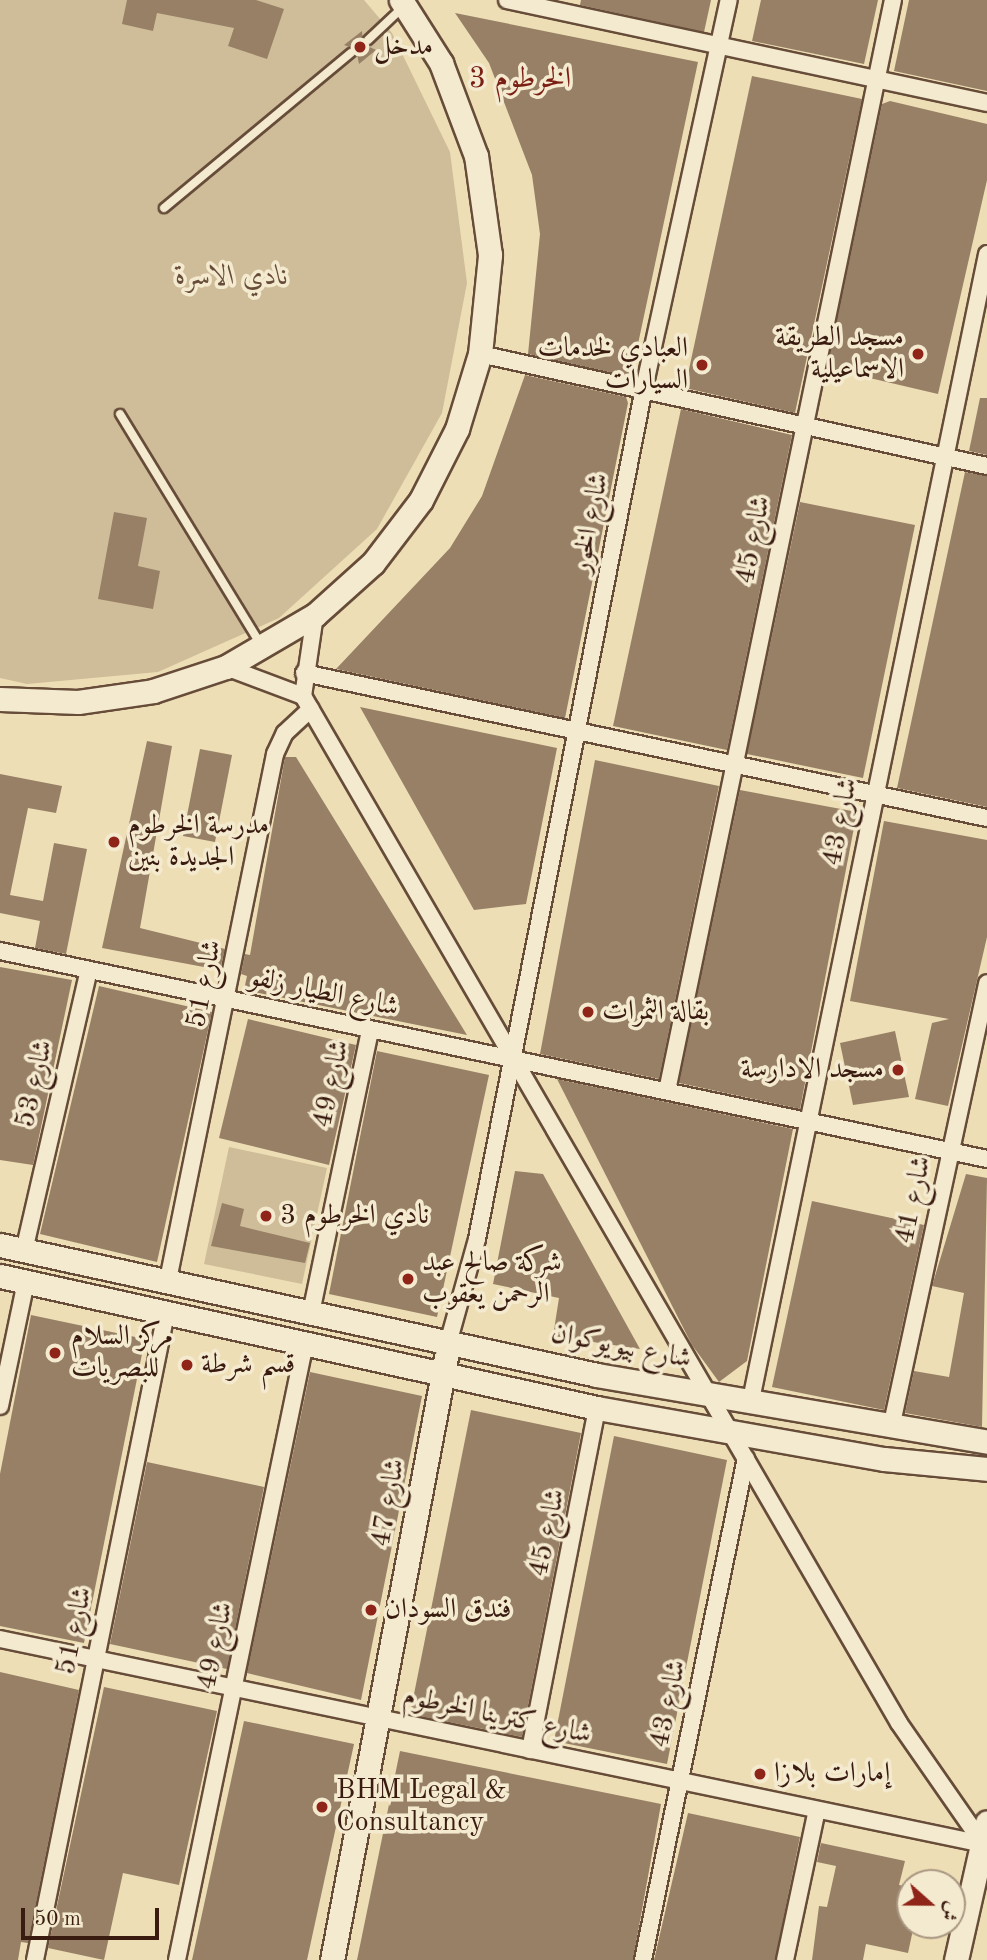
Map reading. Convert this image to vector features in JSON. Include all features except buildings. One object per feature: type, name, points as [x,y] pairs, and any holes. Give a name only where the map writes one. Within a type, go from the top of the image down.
[{"type":"main road","points":[[1,700],[90,700],[153,691],[226,667],[262,649],[315,615],[373,563],[421,500],[457,429],[480,354],[490,255],[476,156],[441,63],[405,2]]},
{"type":"main road","name":"شارع بيويوكوان","points":[[0,1245],[311,1313],[708,1394],[891,1428],[987,1442]]},
{"type":"main road","points":[[0,1276],[597,1408],[730,1432],[987,1469]]},
{"type":"main road","name":"شارع 47","points":[[332,1960],[380,1718],[449,1340]]},
{"type":"main road","points":[[956,1960],[986,1837]]},
{"type":"street","points":[[508,0],[718,49],[987,103]]},
{"type":"street","name":"شارع الخور","points":[[514,1059],[643,393],[729,0]]},
{"type":"street","name":"شارع 45","points":[[667,1091],[893,0]]},
{"type":"street","name":"شارع 43","points":[[751,1400],[812,1120],[873,790],[987,254]]},
{"type":"street","points":[[480,354],[643,393],[987,466]]},
{"type":"street","points":[[315,615],[304,673],[307,702],[900,1723],[986,1837]]},
{"type":"street","points":[[226,667],[307,702]]},
{"type":"street","points":[[304,673],[576,733],[873,790],[987,818]]},
{"type":"street","name":"شارع 51","points":[[168,1280],[230,1000],[275,754],[285,733],[307,702]]},
{"type":"street","name":"شارع الطيار زلفو","points":[[0,951],[987,1159]]},
{"type":"street","name":"شارع 53","points":[[24,1251],[89,970]]},
{"type":"street","name":"شارع 41","points":[[891,1428],[987,982]]},
{"type":"street","name":"شارع 49","points":[[311,1313],[370,1031]]},
{"type":"street","name":"شارع 47","points":[[449,1340],[514,1059]]},
{"type":"street","points":[[0,1406],[26,1282]]},
{"type":"street","name":"شارع 51","points":[[34,1960],[166,1313]]},
{"type":"street","name":"شارع 49","points":[[177,1960],[305,1343]]},
{"type":"street","name":"شارع 45","points":[[530,1750],[597,1408]]},
{"type":"street","name":"شارع 43","points":[[643,1960],[746,1458]]},
{"type":"street","name":"شارع كترينا الخرطوم","points":[[0,1639],[817,1810],[986,1837]]},
{"type":"street","points":[[785,1960],[817,1810]]},
{"type":"lane","points":[[368,40],[405,2]]},
{"type":"lane","points":[[164,208],[351,53]]},
{"type":"lane","points":[[120,414],[245,611],[262,649]]},
{"type":"green space","name":"نادي الاسرة","points":[[0,0],[364,0],[392,33],[450,152],[467,283],[442,413],[377,529],[279,618],[158,672],[27,684],[0,678]]},
{"type":"green space","name":"نادي الخرطوم 3","points":[[229,1147],[327,1168],[302,1284],[204,1264]]},
{"type":"place","name":"مدخل","points":[[360,47]]},
{"type":"place","name":"مسجد الطريقة الاسماعيلية","points":[[918,354]]},
{"type":"place","name":"العبادي لخدمات السيارات","points":[[702,365]]},
{"type":"place","name":"مدرسة الخرطوم الجديدة بنين","points":[[114,842]]},
{"type":"place","name":"بقالة الثمرات","points":[[588,1012]]},
{"type":"place","name":"مسجد الادارسة","points":[[898,1070]]},
{"type":"place","name":"نادي الخرطوم 3","points":[[266,1216]]},
{"type":"place","name":"شركة صالح عبد الرحمن يعقوب","points":[[408,1279]]},
{"type":"place","name":"مركز السلام للبصريات","points":[[55,1353]]},
{"type":"place","name":"قسم شرطة","points":[[187,1365]]},
{"type":"place","name":"فندق السودان","points":[[371,1610]]},
{"type":"place","name":"إمارات بلازا","points":[[760,1774]]},
{"type":"place","name":"BHM Legal & Consultancy","points":[[322,1807]]},
{"type":"district","name":"الخرطوم 3","points":[[520,79]]}]
